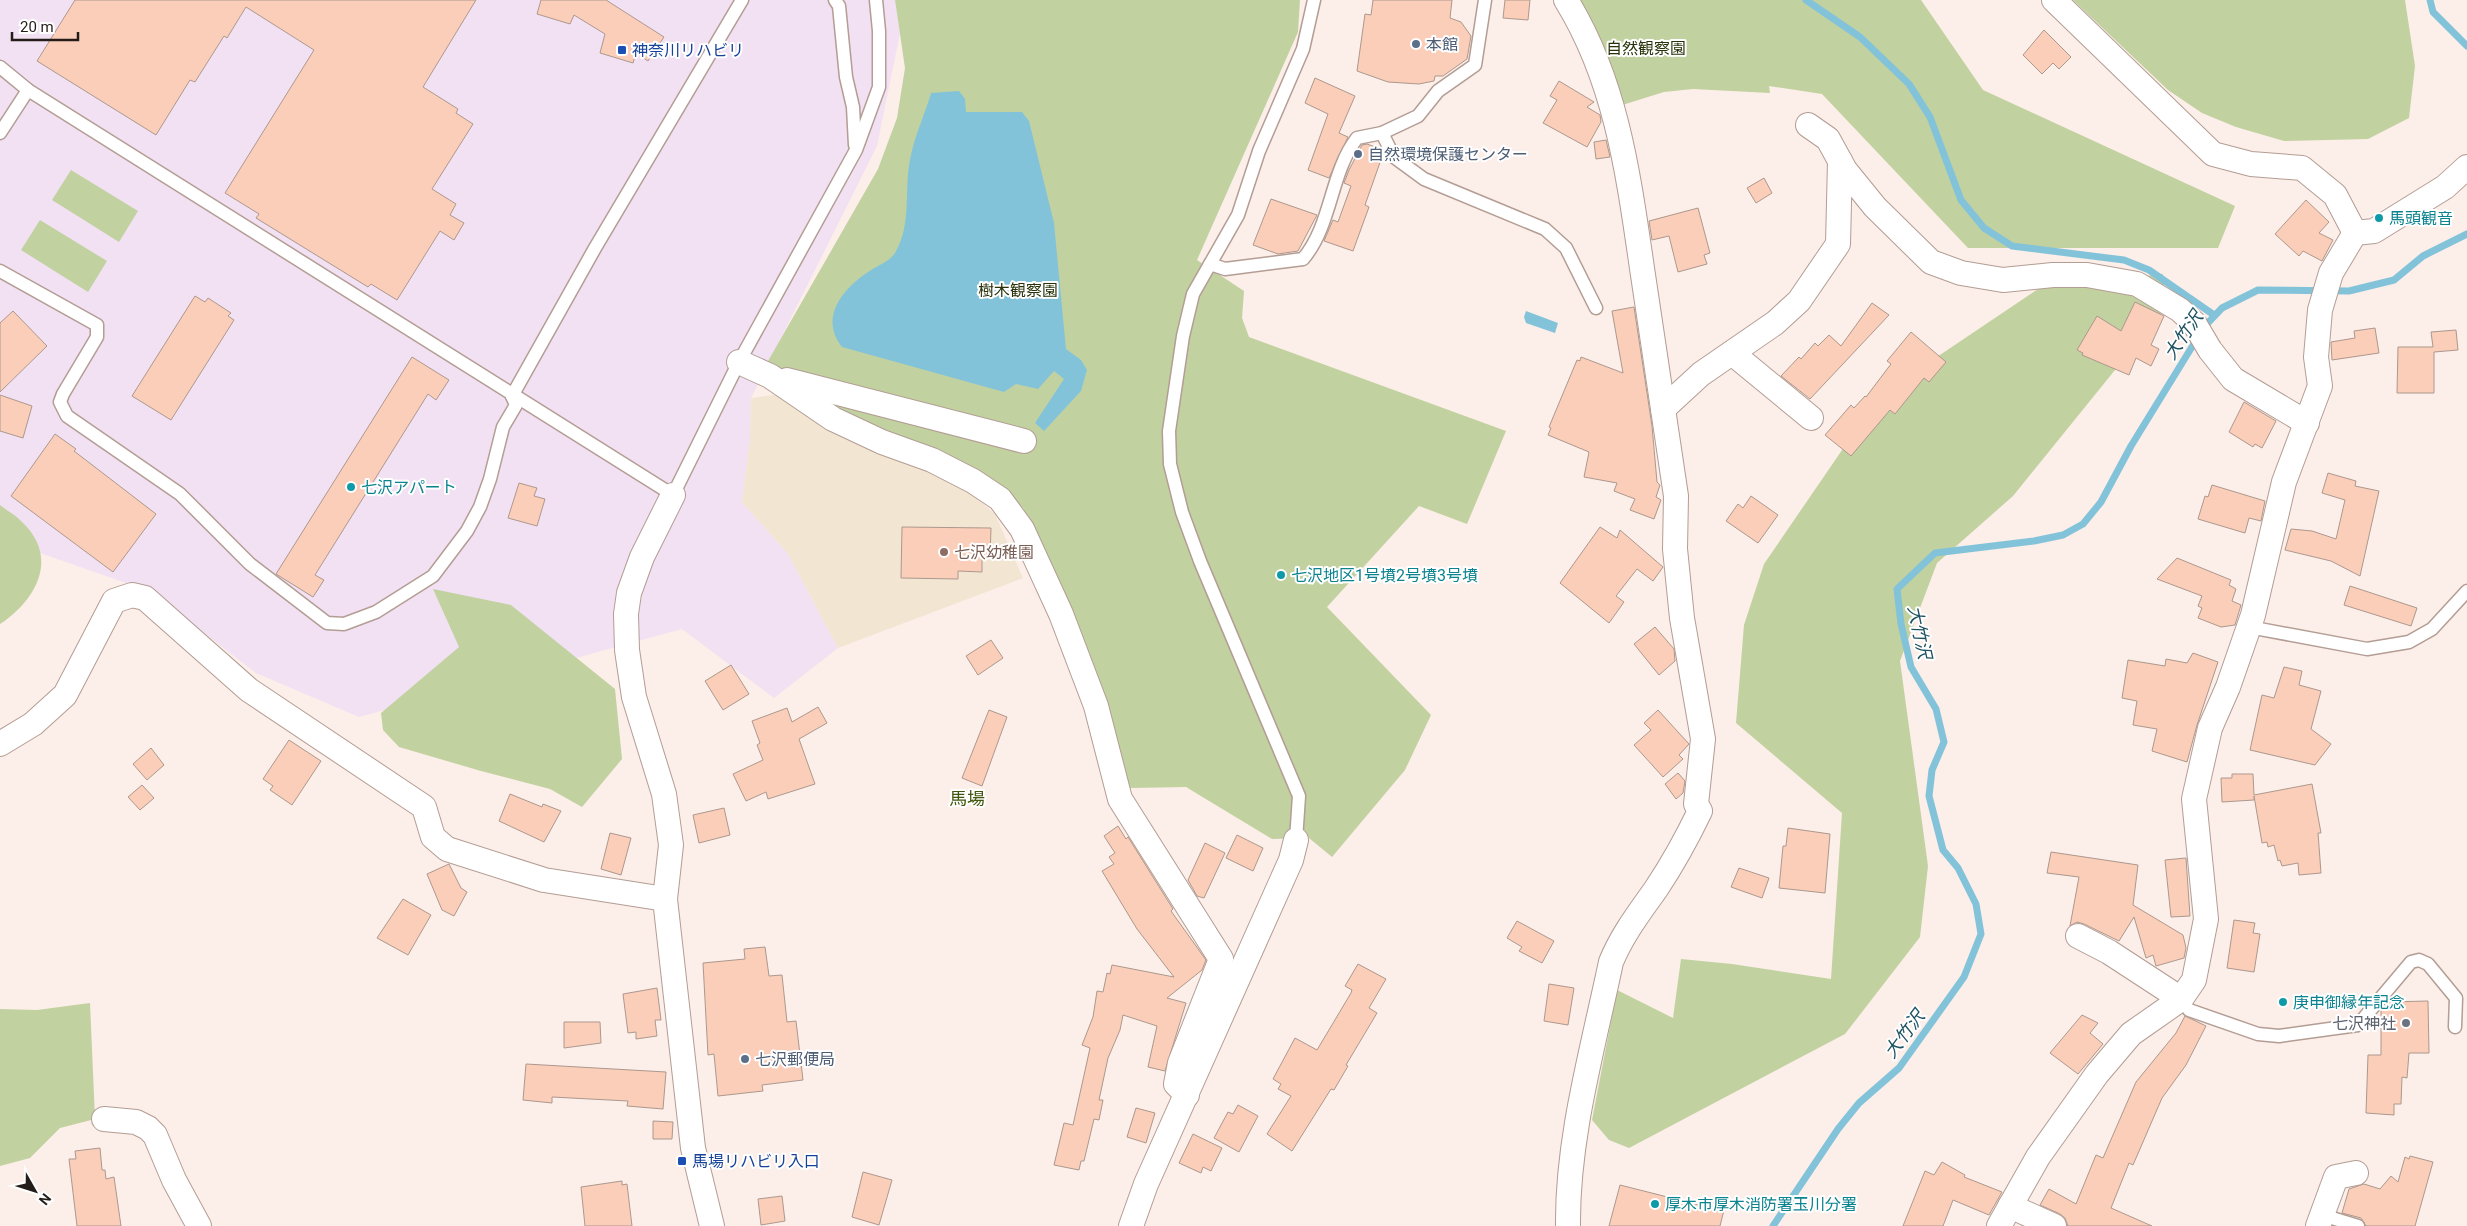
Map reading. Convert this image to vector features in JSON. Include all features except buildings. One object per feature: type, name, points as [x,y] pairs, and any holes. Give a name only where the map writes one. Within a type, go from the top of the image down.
[{"type":"street","points":[[1566,0],[1596,60],[1617,121],[1628,169],[1676,496],[1675,549],[1682,618],[1703,739],[1696,804],[1700,812],[1667,872],[1619,942],[1611,962],[1577,1129],[1567,1194],[1568,1226]]},
{"type":"street","points":[[2054,0],[2213,154],[2250,164],[2302,168],[2335,195],[2355,233]]},
{"type":"street","points":[[1808,125],[1828,139],[1840,161],[1875,207],[1931,262],[1961,273],[2004,280],[2053,274],[2087,275],[2137,284],[2180,310],[2194,323],[2210,350],[2233,379],[2307,423]]},
{"type":"street","points":[[1663,409],[1701,374],[1775,323],[1799,301],[1838,244],[1840,161]]},
{"type":"street","points":[[2355,233],[2374,231],[2445,187],[2467,167]]},
{"type":"street","points":[[2054,1226],[2005,1216],[2038,1157],[2097,1074],[2131,1034],[2181,998],[2194,980],[2206,919],[2194,799],[2210,728],[2228,687],[2249,628],[2284,482],[2320,386],[2316,356],[2320,310],[2331,273],[2355,233]]},
{"type":"street","points":[[1732,353],[1811,418]]},
{"type":"street","points":[[740,362],[770,376],[833,419],[882,442],[932,460],[973,481],[1000,499],[1022,529],[1061,614],[1096,706],[1120,800],[1221,959],[1180,1062],[1176,1084],[1187,1095]]},
{"type":"street","points":[[770,376],[1024,441]]},
{"type":"street","points":[[673,495],[635,575],[626,614],[627,650],[634,697],[664,794],[672,844],[665,899],[693,1148],[712,1226]]},
{"type":"street","points":[[0,744],[33,724],[64,695],[114,601],[132,595],[145,598],[249,690],[424,807],[433,837],[447,849],[544,880],[665,899]]},
{"type":"street","points":[[1131,1226],[1146,1184],[1291,860],[1296,840]]},
{"type":"street","points":[[2078,936],[2116,956],[2181,998]]},
{"type":"street","points":[[104,1119],[136,1122],[148,1128],[154,1136],[174,1180],[199,1226]]},
{"type":"street","points":[[2320,1221],[2336,1176],[2356,1173]]},
{"type":"lane","points":[[512,396],[600,239],[742,0]]},
{"type":"lane","points":[[835,0],[839,6],[846,77],[853,107],[856,150]]},
{"type":"lane","points":[[0,66],[28,90],[512,396],[673,495],[740,362],[856,150],[879,87],[879,31],[876,0]]},
{"type":"lane","points":[[1296,840],[1299,796],[1200,561],[1182,512],[1170,464],[1169,431],[1183,336],[1193,294],[1238,216],[1259,151],[1304,49],[1314,0]]},
{"type":"lane","points":[[1210,264],[1225,269],[1303,259],[1314,246],[1346,152],[1357,138],[1382,133],[1418,116],[1438,91],[1475,65],[1485,0]]},
{"type":"lane","points":[[0,133],[28,90]]},
{"type":"lane","points":[[1382,133],[1394,157],[1424,179],[1545,229],[1566,248],[1596,308]]},
{"type":"lane","points":[[0,271],[97,326],[97,337],[60,402],[67,416],[180,494],[250,564],[327,623],[344,624],[376,612],[433,576],[466,531],[480,506],[490,479],[503,427],[516,404],[512,396]]},
{"type":"lane","points":[[2249,628],[2367,649],[2392,645],[2408,642],[2432,629],[2467,591]]},
{"type":"lane","points":[[2181,998],[2189,1010],[2258,1034],[2279,1036],[2358,1025],[2411,962],[2419,960],[2428,964],[2456,998],[2455,1027]]},
{"type":"lane","points":[[2320,1221],[2358,1226]]},
{"type":"shaded area","points":[[0,0],[895,0],[900,33],[877,146],[751,398],[750,440],[742,502],[788,554],[838,648],[774,698],[682,629],[359,717],[256,673],[149,591],[0,539]]},
{"type":"shaded area","points":[[788,393],[958,483],[995,514],[1023,578],[838,648],[788,554],[742,502],[750,440],[751,398]]},
{"type":"green space","name":"樹木観察園","points":[[895,0],[1300,0],[1298,32],[1197,260],[1244,291],[1242,318],[1249,337],[1506,431],[1467,524],[1419,506],[1327,607],[1431,715],[1405,770],[1332,857],[1309,838],[1272,839],[1186,787],[1130,788],[1067,605],[1023,508],[975,469],[843,415],[768,361],[878,169],[897,118],[905,68]]},
{"type":"green space","name":"自然観察園","points":[[1571,0],[1921,0],[1983,90],[2235,206],[2218,248],[1968,248],[1822,94],[1769,86],[1770,93],[1693,89],[1664,92],[1619,106]]},
{"type":"green space","points":[[2073,0],[2405,0],[2415,66],[2409,118],[2368,139],[2284,141],[2236,127],[2202,113],[2168,90]]},
{"type":"green space","points":[[71,170],[138,211],[119,242],[52,200]]},
{"type":"green space","points":[[40,220],[107,261],[88,292],[21,250]]},
{"type":"green space","points":[[2163,274],[2166,307],[2013,496],[1937,563],[1900,661],[1928,866],[1920,937],[1845,1034],[1629,1148],[1609,1140],[1592,1120],[1617,990],[1673,1018],[1681,959],[1732,964],[1831,979],[1842,813],[1736,723],[1744,625],[1764,564],[1851,437],[1928,363],[2041,287]]},
{"type":"green space","points":[[0,505],[20,520],[33,536],[40,550],[41,564],[39,577],[33,591],[13,614],[0,624]]},
{"type":"green space","points":[[433,589],[511,605],[615,689],[622,759],[582,807],[550,789],[399,747],[383,730],[381,713],[459,647]]},
{"type":"green space","points":[[90,1003],[95,1119],[60,1128],[30,1158],[0,1166],[0,1009],[37,1010]]},
{"type":"water","points":[[959,91],[965,99],[966,112],[1022,112],[1029,121],[1054,223],[1066,349],[1081,360],[1087,370],[1081,391],[1044,431],[1035,423],[1064,379],[1054,371],[1038,389],[1016,384],[1004,392],[842,347],[835,336],[833,325],[837,304],[861,277],[890,258],[901,241],[906,217],[911,155],[931,93]]},
{"type":"water","points":[[1526,311],[1558,323],[1555,333],[1526,323],[1524,317]]},
{"type":"waterway","points":[[1806,0],[1860,37],[1909,84],[1930,117],[1961,200],[1984,228],[2012,246],[2124,260],[2149,270],[2214,315]]},
{"type":"waterway","name":"大竹沢","points":[[2430,0],[2433,12],[2467,46]]},
{"type":"waterway","name":"大竹沢","points":[[2203,328],[2222,308],[2258,290],[2349,291],[2394,280],[2423,256],[2467,234]]},
{"type":"waterway","name":"大竹沢","points":[[1773,1226],[1838,1129],[1859,1103],[1899,1068],[1964,977],[1981,934],[1976,904],[1958,868],[1943,850],[1929,796],[1932,770],[1944,742],[1936,709],[1911,667],[1901,624],[1897,589],[1935,553],[2034,541],[2063,535],[2083,524],[2101,502],[2131,446],[2198,337]]},
{"type":"place","name":"本館","points":[[1416,44]]},
{"type":"place","name":"神奈川リハビリ","points":[[622,50]]},
{"type":"place","name":"自然環境保護センター","points":[[1358,154]]},
{"type":"place","name":"馬頭観音","points":[[2379,218]]},
{"type":"place","name":"七沢アパート","points":[[351,487]]},
{"type":"place","name":"七沢幼稚園","points":[[944,552]]},
{"type":"place","name":"七沢地区1号墳2号墳3号墳","points":[[1281,575]]},
{"type":"place","name":"庚申御縁年記念","points":[[2283,1002]]},
{"type":"place","name":"七沢神社","points":[[2406,1023]]},
{"type":"place","name":"七沢郵便局","points":[[745,1059]]},
{"type":"place","name":"馬場リハビリ入口","points":[[682,1161]]},
{"type":"place","name":"厚木市厚木消防署玉川分署","points":[[1655,1204]]},
{"type":"district","name":"馬場","points":[[967,798]]}]
